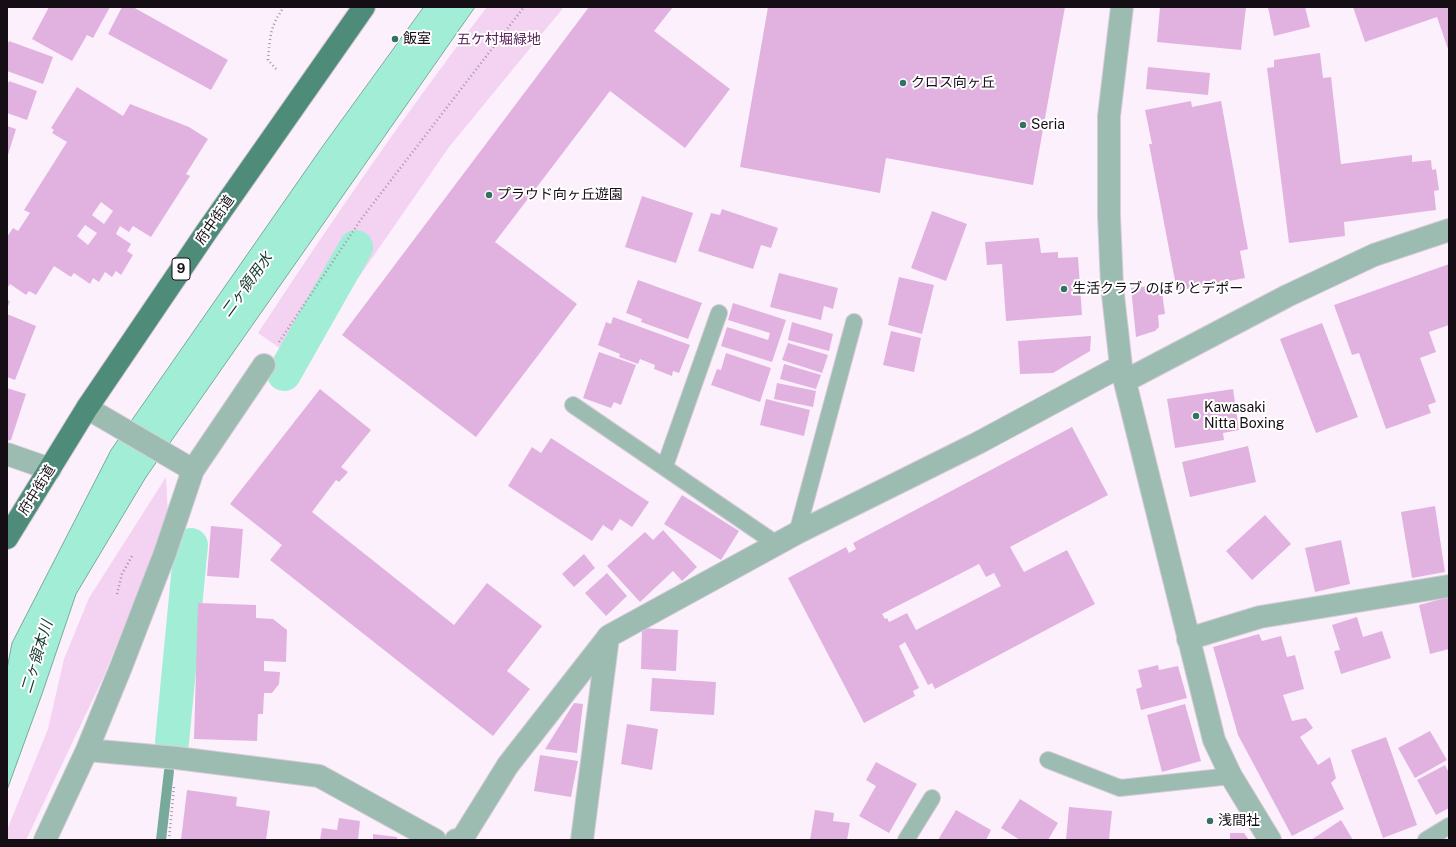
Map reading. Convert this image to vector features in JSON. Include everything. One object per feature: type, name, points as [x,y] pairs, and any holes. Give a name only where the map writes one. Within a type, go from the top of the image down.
[{"type":"main road","name":"府中街道","points":[[7,538],[87,408],[207,231],[364,7]]},
{"type":"street","points":[[1122,7],[1109,116],[1109,208],[1112,286],[1123,374],[1214,740],[1231,776],[1270,840]]},
{"type":"street","points":[[456,840],[462,839],[508,765],[608,636],[797,533],[978,443],[1374,255],[1449,230]]},
{"type":"street","points":[[45,840],[87,750],[165,553],[186,466],[264,365]]},
{"type":"street","points":[[87,408],[186,466]]},
{"type":"street","points":[[7,454],[50,469]]},
{"type":"street","points":[[1188,639],[1260,617],[1449,586]]},
{"type":"street","points":[[582,840],[608,636]]},
{"type":"street","points":[[87,750],[177,758],[319,776],[435,840]]},
{"type":"lane","points":[[665,466],[719,313]]},
{"type":"lane","points":[[797,533],[854,322]]},
{"type":"lane","points":[[572,405],[665,466],[778,544]]},
{"type":"lane","points":[[1048,760],[1120,788],[1231,776]]},
{"type":"lane","points":[[906,840],[932,798]]},
{"type":"lane","points":[[1426,840],[1449,826]]},
{"type":"path","points":[[276,69],[268,60],[270,39],[274,21],[284,7]]},
{"type":"path","points":[[264,365],[362,218],[524,7]]},
{"type":"path","points":[[169,840],[177,758]]},
{"type":"green space","name":"五ケ村堀緑地","points":[[487,7],[564,7],[449,147],[300,362],[258,333],[370,168],[427,87]]},
{"type":"green space","points":[[166,477],[168,517],[104,676],[26,840],[7,840],[7,830],[48,729],[64,659],[89,598]]},
{"type":"water","points":[[424,7],[475,7],[146,477],[76,594],[7,790],[7,669],[12,643],[111,450],[320,150]]},
{"type":"building","points":[[49,7],[110,7],[93,38],[87,35],[72,61],[32,39]]},
{"type":"building","points":[[122,7],[133,7],[228,60],[211,90],[108,34]]},
{"type":"building","name":"プラウド向ヶ丘遊園","points":[[589,7],[673,7],[654,31],[730,89],[685,148],[610,91],[495,242],[577,304],[476,437],[342,335]]},
{"type":"building","name":"クロス向ヶ丘","points":[[768,7],[1065,7],[1033,185],[886,158],[880,193],[740,167]]},
{"type":"building","points":[[1160,7],[1246,7],[1241,50],[1157,42]]},
{"type":"building","points":[[1268,7],[1305,7],[1310,27],[1274,36]]},
{"type":"building","points":[[1353,7],[1449,7],[1449,52],[1437,17],[1365,42]]},
{"type":"building","points":[[9,41],[53,57],[43,84],[7,71],[7,46]]},
{"type":"building","points":[[1320,53],[1323,78],[1331,77],[1341,164],[1412,155],[1412,162],[1431,160],[1432,170],[1436,169],[1439,190],[1434,191],[1436,210],[1344,222],[1345,236],[1289,243],[1267,68],[1274,67],[1274,60]]},
{"type":"building","points":[[1148,67],[1210,73],[1208,95],[1146,89]]},
{"type":"building","points":[[9,81],[37,91],[27,120],[7,113],[7,86]]},
{"type":"building","points":[[77,87],[123,116],[130,104],[189,127],[208,139],[186,174],[190,176],[151,237],[133,226],[129,232],[120,226],[116,234],[131,244],[127,251],[133,255],[121,275],[116,271],[112,277],[105,272],[99,282],[93,278],[90,284],[74,273],[71,277],[54,266],[36,295],[29,291],[26,295],[10,284],[7,288],[7,237],[13,228],[18,231],[30,213],[24,210],[67,142],[52,133],[54,130],[51,128]],"holes":[[[101,202],[113,211],[104,224],[92,215]],[[85,225],[97,233],[88,245],[77,236]]]},
{"type":"building","points":[[1191,101],[1192,107],[1221,101],[1248,249],[1240,251],[1245,278],[1177,291],[1149,144],[1152,144],[1145,110]]},
{"type":"building","points":[[7,126],[16,129],[7,158]]},
{"type":"building","points":[[642,196],[693,213],[676,263],[625,247]]},
{"type":"building","points":[[722,209],[778,228],[771,248],[761,245],[753,269],[698,251],[711,213],[720,215]]},
{"type":"building","points":[[932,211],[967,224],[946,281],[911,268]]},
{"type":"building","points":[[1039,238],[1041,253],[1058,252],[1058,258],[1078,257],[1082,315],[1006,321],[1002,264],[987,265],[985,242]]},
{"type":"building","points":[[1449,264],[1449,325],[1429,332],[1436,352],[1420,358],[1436,402],[1428,405],[1431,413],[1386,429],[1359,353],[1352,355],[1334,305]]},
{"type":"building","points":[[779,273],[838,288],[833,309],[824,306],[821,320],[770,307]]},
{"type":"building","points":[[899,277],[934,285],[922,334],[888,325]]},
{"type":"building","points":[[638,280],[702,303],[688,339],[641,322],[642,319],[626,313]]},
{"type":"building","points":[[1161,285],[1165,314],[1158,315],[1159,327],[1155,331],[1136,337],[1131,288]]},
{"type":"building","points":[[7,300],[10,301],[7,309]]},
{"type":"building","points":[[733,303],[786,320],[772,362],[721,346],[727,327],[768,340],[770,333],[728,320]]},
{"type":"building","points":[[7,314],[36,326],[15,380],[7,377]]},
{"type":"building","points":[[613,317],[690,345],[679,373],[673,371],[672,376],[654,369],[655,365],[640,359],[638,364],[619,357],[620,354],[598,345],[606,322],[611,324]]},
{"type":"building","points":[[792,322],[833,334],[829,351],[788,340]]},
{"type":"building","points":[[1322,323],[1358,417],[1316,433],[1280,339]]},
{"type":"building","points":[[891,331],[921,338],[914,372],[883,365]]},
{"type":"building","points":[[1091,336],[1090,351],[1053,373],[1020,374],[1018,341]]},
{"type":"building","points":[[788,343],[828,355],[822,373],[782,360]]},
{"type":"building","points":[[599,352],[636,365],[621,405],[614,402],[611,408],[583,398]]},
{"type":"building","points":[[726,353],[771,368],[760,402],[711,385],[717,369],[721,370]]},
{"type":"building","points":[[784,364],[821,375],[816,389],[780,379]]},
{"type":"building","points":[[777,383],[816,391],[813,407],[774,399]]},
{"type":"building","points":[[7,388],[26,394],[11,440],[7,441]]},
{"type":"building","points":[[320,389],[371,430],[341,467],[348,472],[339,482],[336,480],[312,512],[454,625],[487,583],[542,626],[507,671],[530,689],[493,736],[270,560],[282,545],[230,504]]},
{"type":"building","points":[[1233,389],[1239,430],[1223,433],[1224,440],[1175,448],[1167,399]]},
{"type":"building","points":[[766,399],[810,410],[804,436],[760,425]]},
{"type":"building","points":[[1072,427],[1108,495],[1010,547],[1024,572],[1067,550],[1095,604],[935,689],[932,683],[928,685],[905,642],[899,646],[919,688],[913,691],[915,696],[864,723],[788,578],[846,547],[849,553],[856,549],[853,543]],"holes":[[[979,564],[986,577],[994,573],[1001,586],[916,630],[907,613],[889,622],[882,614]]]},
{"type":"building","points":[[551,438],[649,502],[632,527],[620,519],[612,531],[603,525],[592,541],[508,486],[532,447],[541,453]]},
{"type":"building","points":[[1248,446],[1256,482],[1190,497],[1182,462]]},
{"type":"building","points":[[682,495],[739,531],[721,560],[664,524]]},
{"type":"building","points":[[1435,506],[1445,572],[1412,578],[1401,512]]},
{"type":"building","points":[[1265,515],[1291,544],[1252,580],[1226,551]]},
{"type":"building","points":[[211,526],[243,529],[239,578],[207,576]]},
{"type":"building","points":[[663,530],[697,567],[682,581],[673,571],[640,602],[607,566],[645,532],[653,540]]},
{"type":"building","points":[[1341,540],[1350,584],[1315,592],[1305,548]]},
{"type":"building","points":[[584,554],[595,568],[574,587],[562,574]]},
{"type":"building","points":[[607,573],[627,596],[606,616],[585,593]]},
{"type":"building","points":[[1449,597],[1449,649],[1430,654],[1419,605]]},
{"type":"building","points":[[198,603],[256,605],[256,618],[273,619],[287,630],[286,662],[264,661],[264,671],[280,672],[279,684],[272,693],[264,693],[263,714],[258,714],[257,741],[194,739]]},
{"type":"building","points":[[1357,617],[1363,637],[1382,631],[1391,658],[1341,674],[1334,651],[1340,650],[1332,625]]},
{"type":"building","points":[[642,628],[678,630],[676,671],[641,669]]},
{"type":"building","points":[[1259,634],[1262,641],[1281,636],[1287,657],[1295,655],[1304,689],[1283,695],[1292,721],[1306,718],[1313,728],[1300,737],[1318,765],[1330,757],[1336,778],[1331,783],[1344,809],[1292,836],[1238,735],[1213,647]]},
{"type":"building","points":[[1158,665],[1159,670],[1178,666],[1187,698],[1141,710],[1136,689],[1142,687],[1138,670]]},
{"type":"building","points":[[652,678],[716,682],[714,715],[650,711]]},
{"type":"building","points":[[574,703],[583,704],[577,753],[545,749]]},
{"type":"building","points":[[1185,704],[1201,761],[1162,772],[1147,715]]},
{"type":"building","points":[[627,724],[658,729],[652,770],[621,764]]},
{"type":"building","points":[[1430,731],[1447,760],[1415,778],[1398,748]]},
{"type":"building","points":[[1386,737],[1417,825],[1383,838],[1351,750]]},
{"type":"building","points":[[540,755],[578,761],[571,797],[534,791]]},
{"type":"building","points":[[876,762],[917,784],[889,833],[859,816],[876,786],[866,780]]},
{"type":"building","points":[[1445,765],[1449,773],[1449,808],[1436,815],[1417,780]]},
{"type":"building","points":[[187,790],[237,797],[236,806],[270,811],[266,840],[181,840]]},
{"type":"building","points":[[1020,799],[1058,823],[1048,840],[1020,840],[1001,828]]},
{"type":"building","points":[[1069,807],[1112,811],[1109,840],[1066,840]]},
{"type":"building","points":[[815,810],[834,813],[833,821],[850,823],[847,840],[810,840]]},
{"type":"building","points":[[956,810],[991,830],[986,840],[938,840]]},
{"type":"building","points":[[339,818],[360,821],[358,840],[320,840],[322,828],[337,830]]},
{"type":"building","points":[[1341,820],[1353,840],[1311,840]]},
{"type":"building","points":[[1230,833],[1244,833],[1249,840],[1230,840]]},
{"type":"building","points":[[373,834],[397,837],[397,840],[373,840]]},
{"type":"waterway","points":[[284,374],[356,247]]},
{"type":"waterway","points":[[172,742],[191,545]]},
{"type":"waterway","points":[[161,840],[169,771]]},
{"type":"place","name":"飯室","points":[[395,39]]},
{"type":"place","name":"クロス向ヶ丘","points":[[903,83]]},
{"type":"place","name":"Seria","points":[[1023,125]]},
{"type":"place","name":"プラウド向ヶ丘遊園","points":[[489,195]]},
{"type":"place","name":"生活クラブ のぼりとデポー","points":[[1064,289]]},
{"type":"place","name":"Kawasaki Nitta Boxing","points":[[1196,416]]},
{"type":"place","name":"浅間社","points":[[1210,821]]},
{"type":"water label","name":"二ヶ領用水","points":[[247,285]]},
{"type":"water label","name":"二ヶ領本川","points":[[37,657]]}]
